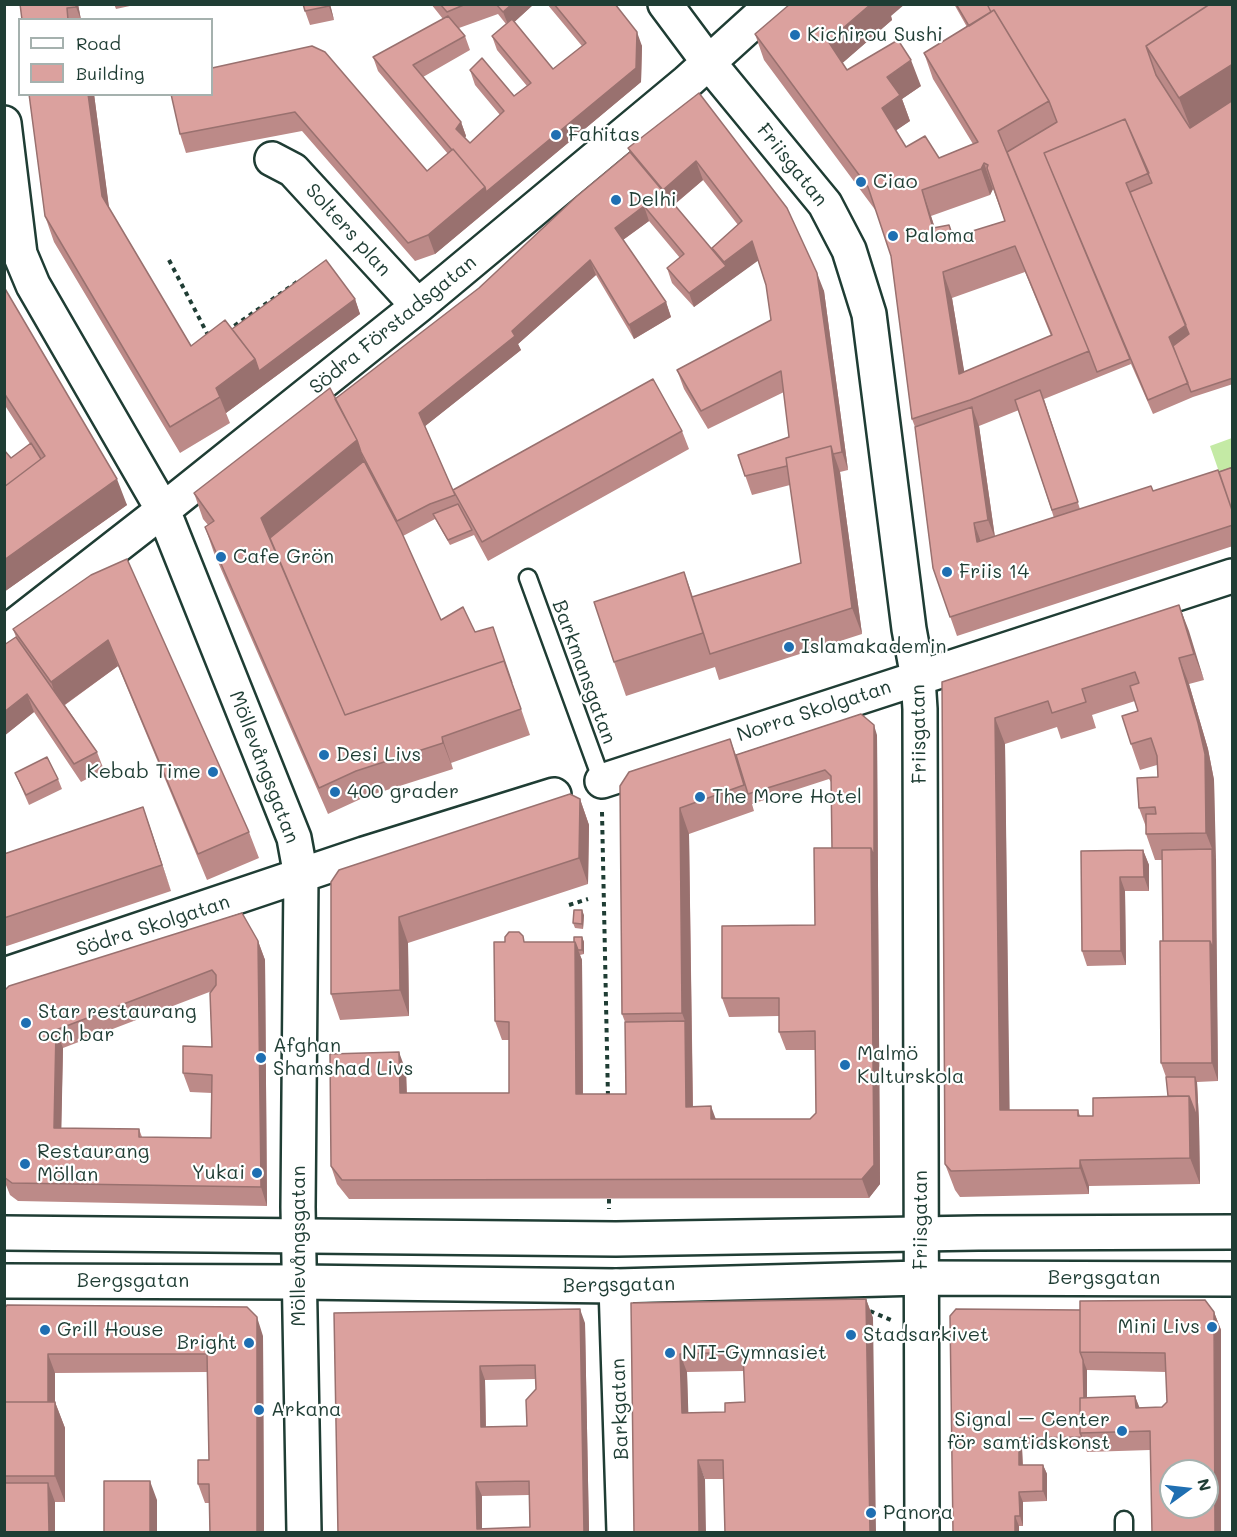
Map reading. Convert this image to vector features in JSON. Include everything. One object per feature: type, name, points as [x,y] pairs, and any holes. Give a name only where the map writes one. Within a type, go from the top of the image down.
[{"type":"street","name":"Friisgatan","points":[[665,4],[709,63],[825,204],[849,250],[869,314],[909,629],[918,678],[920,709],[922,1533]]},
{"type":"street","name":"Södra Förstadsgatan","points":[[4,634],[418,306],[709,63],[773,4]]},
{"type":"street","name":"Möllevångsgatan","points":[[4,123],[12,256],[33,285],[163,510],[294,838],[302,876],[298,1282],[304,1533]]},
{"type":"street","name":"Solters plan","points":[[273,159],[293,170],[418,306]]},
{"type":"street","name":"Norra Skolgatan","points":[[602,781],[1196,586],[1233,576]]},
{"type":"street","points":[[302,876],[364,854],[554,795]]},
{"type":"street","name":"Södra Skolgatan","points":[[4,975],[302,876]]},
{"type":"street","points":[[4,1233],[616,1239],[1233,1232]]},
{"type":"street","name":"Bergsgatan","points":[[4,1281],[616,1286],[921,1278],[1233,1279]]},
{"type":"street","name":"Barkgatan","points":[[616,1286],[624,1533]]},
{"type":"lane","name":"Barkmansgatan","points":[[528,578],[602,781]]},
{"type":"path","points":[[168,260],[211,342]]},
{"type":"path","points":[[220,336],[303,277]]},
{"type":"path","points":[[602,781],[608,1100]]},
{"type":"path","points":[[569,905],[588,899]]},
{"type":"path","points":[[609,1199],[609,1209]]},
{"type":"green space","points":[[1232,438],[1232,483],[1224,486],[1210,446]]},
{"type":"building","points":[[20,4],[76,4],[76,7],[67,8],[68,18],[22,18]]},
{"type":"building","points":[[303,4],[328,4],[329,6],[305,11]]},
{"type":"building","points":[[440,4],[466,4],[447,12]]},
{"type":"building","points":[[496,4],[512,4],[503,12]]},
{"type":"building","points":[[554,4],[615,4],[637,32],[636,68],[486,192],[485,187],[373,57],[448,16],[465,36],[413,65],[461,122],[456,129],[470,143],[504,111],[470,70],[482,58],[514,96],[531,83],[492,36],[512,19],[553,69],[586,43]]},
{"type":"building","points":[[790,4],[871,4],[828,41],[847,70],[898,40],[911,60],[887,77],[900,95],[882,108],[906,147],[925,136],[939,158],[978,142],[924,53],[994,10],[1049,101],[998,131],[1089,351],[970,400],[912,419],[891,256],[868,187],[755,34]],"holes":[[[984,163],[988,165],[987,168],[1005,221],[953,237],[949,225],[933,228],[922,190],[981,169]],[[1015,246],[1052,335],[959,374],[943,272]]]},
{"type":"building","points":[[956,4],[987,4],[991,12],[969,26]]},
{"type":"building","points":[[987,4],[1210,4],[1146,46],[1156,75],[1190,128],[1233,100],[1233,378],[1191,392],[1173,346],[1189,334],[1130,192],[1152,183],[1125,119],[1044,153],[1130,359],[1097,372],[1007,152],[1057,122],[1049,101],[994,10],[991,12]]},
{"type":"building","points":[[1210,4],[1233,4],[1233,64],[1179,98],[1146,46]]},
{"type":"building","points":[[312,46],[325,52],[427,171],[453,149],[485,187],[428,235],[408,243],[295,112],[180,134],[171,96],[213,96],[213,68]]},
{"type":"building","points":[[699,93],[787,208],[817,273],[842,452],[833,454],[831,446],[786,458],[787,466],[745,476],[738,455],[789,437],[781,371],[701,411],[677,370],[771,320],[766,285],[752,241],[724,262],[712,248],[742,221],[696,161],[663,190],[628,148]]},
{"type":"building","points":[[29,96],[88,96],[102,196],[191,346],[225,320],[255,359],[216,388],[220,397],[170,427],[45,216]]},
{"type":"building","points":[[1125,119],[1149,173],[1126,183],[1186,325],[1169,337],[1188,383],[1148,400],[1044,153]]},
{"type":"building","points":[[630,152],[726,266],[689,293],[667,268],[684,254],[644,206],[615,228],[666,302],[629,325],[590,260],[512,331],[515,336],[419,413],[455,495],[430,504],[397,521],[335,399],[479,288],[576,197]]},
{"type":"building","points":[[326,260],[355,299],[259,371],[255,359],[232,329]]},
{"type":"building","points":[[4,287],[117,479],[4,560],[4,487],[45,456],[4,393]]},
{"type":"building","points":[[653,379],[682,431],[482,542],[453,490]]},
{"type":"building","points":[[330,388],[357,440],[261,518],[345,715],[504,661],[521,709],[442,737],[443,743],[356,771],[319,788],[205,527],[214,521],[194,493]]},
{"type":"building","points":[[1040,390],[1078,502],[1052,510],[1015,400]]},
{"type":"building","points":[[972,407],[988,520],[974,523],[977,542],[1151,486],[1153,491],[1218,470],[1233,513],[1233,525],[950,617],[933,568],[915,427]]},
{"type":"building","points":[[31,443],[41,459],[4,487],[4,450],[11,458]]},
{"type":"building","points":[[831,446],[852,608],[710,654],[692,597],[801,563],[786,458]]},
{"type":"building","points":[[364,461],[401,531],[441,620],[463,607],[475,632],[493,627],[512,683],[504,661],[345,715],[270,538]]},
{"type":"building","points":[[1233,467],[1233,513],[1219,472]]},
{"type":"building","points":[[458,504],[472,530],[448,540],[433,514]]},
{"type":"building","points":[[127,559],[249,832],[198,854],[108,640],[51,682],[13,629],[91,575]]},
{"type":"building","points":[[684,572],[703,633],[614,662],[594,602]]},
{"type":"building","points":[[1179,605],[1194,654],[1179,658],[1205,754],[1206,833],[1146,834],[1146,814],[1156,814],[1155,807],[1139,808],[1137,778],[1158,777],[1157,756],[1151,738],[1131,744],[1122,716],[1138,711],[1130,686],[1139,683],[1135,672],[1082,689],[1086,702],[1052,713],[1048,701],[995,718],[1000,1110],[1078,1110],[1078,1116],[1093,1116],[1093,1098],[1189,1096],[1190,1158],[1080,1160],[1080,1168],[951,1171],[945,1164],[942,682]]},
{"type":"building","points":[[16,637],[97,752],[74,764],[27,694],[4,712],[4,645]]},
{"type":"building","points":[[861,714],[874,725],[874,857],[871,848],[832,848],[831,776],[825,770],[748,794],[736,755]]},
{"type":"building","points":[[730,739],[744,785],[680,808],[682,1013],[622,1014],[620,786],[629,772]]},
{"type":"building","points":[[47,757],[58,779],[26,795],[15,773]]},
{"type":"building","points":[[570,794],[580,799],[579,858],[399,917],[400,990],[331,994],[331,882],[339,870]]},
{"type":"building","points":[[143,807],[162,865],[4,918],[4,854]]},
{"type":"building","points":[[814,848],[871,848],[874,1165],[862,1179],[342,1180],[331,1166],[330,1054],[399,1052],[400,1093],[509,1093],[509,1022],[495,1021],[494,942],[505,942],[505,937],[509,932],[519,932],[524,942],[575,942],[576,1094],[626,1094],[625,1022],[685,1021],[686,1107],[711,1106],[711,1119],[810,1119],[816,1113],[815,1031],[779,1032],[779,998],[722,998],[722,926],[815,925]]},
{"type":"building","points":[[1212,849],[1213,949],[1210,941],[1163,941],[1162,850]]},
{"type":"building","points":[[1143,850],[1144,877],[1120,877],[1121,951],[1082,951],[1081,851]]},
{"type":"building","points":[[574,910],[582,910],[582,924],[573,923]]},
{"type":"building","points":[[242,913],[258,941],[261,1187],[12,1183],[4,1177],[4,991],[9,986]],"holes":[[[212,970],[216,975],[216,985],[210,993],[212,1047],[183,1046],[183,1073],[212,1075],[211,1138],[139,1137],[139,1129],[54,1128],[56,1030]]]},
{"type":"building","points":[[574,937],[582,937],[582,950],[578,950]]},
{"type":"building","points":[[1160,941],[1210,941],[1212,1063],[1161,1063]]},
{"type":"building","points":[[1166,1077],[1195,1077],[1197,1117],[1189,1096],[1168,1096]]},
{"type":"building","points":[[866,1299],[870,1533],[725,1533],[723,1460],[698,1460],[699,1533],[634,1533],[631,1303]],"holes":[[[743,1352],[745,1402],[725,1403],[725,1412],[682,1413],[680,1354]]]},
{"type":"building","points":[[1205,1300],[1214,1312],[1215,1459],[1159,1459],[1159,1519],[1215,1519],[1215,1533],[1152,1533],[1150,1431],[1080,1433],[1080,1398],[1135,1396],[1136,1408],[1162,1407],[1167,1402],[1165,1353],[1080,1352],[1080,1301]]},
{"type":"building","points":[[7,1305],[247,1307],[257,1317],[257,1533],[210,1533],[209,1484],[198,1484],[198,1460],[209,1460],[207,1354],[48,1354],[48,1402],[4,1402],[4,1309]]},
{"type":"building","points":[[580,1309],[584,1533],[338,1533],[334,1313]],"holes":[[[535,1365],[536,1389],[526,1400],[527,1426],[481,1427],[480,1366]],[[529,1481],[530,1527],[477,1529],[476,1482]]]},
{"type":"building","points":[[956,1309],[1080,1310],[1080,1352],[1083,1360],[1084,1398],[1080,1398],[1082,1437],[1019,1438],[1019,1465],[1043,1465],[1043,1491],[1019,1492],[1020,1516],[1015,1516],[1015,1533],[953,1533],[950,1316]]},
{"type":"building","points":[[4,1402],[55,1402],[55,1476],[4,1476]]},
{"type":"building","points":[[104,1481],[150,1481],[150,1533],[104,1533]]},
{"type":"building","points":[[4,1483],[48,1483],[49,1533],[4,1533]]},
{"type":"place","name":"Kichirou Sushi","points":[[795,35]]},
{"type":"place","name":"Fahitas","points":[[556,135]]},
{"type":"place","name":"Ciao","points":[[861,182]]},
{"type":"place","name":"Delhi","points":[[616,200]]},
{"type":"place","name":"Paloma","points":[[893,236]]},
{"type":"place","name":"Cafe Grön","points":[[221,557]]},
{"type":"place","name":"Friis 14","points":[[947,572]]},
{"type":"place","name":"Islamakademin","points":[[789,647]]},
{"type":"place","name":"Desi Livs","points":[[324,755]]},
{"type":"place","name":"Kebab Time","points":[[213,772]]},
{"type":"place","name":"400 grader","points":[[335,792]]},
{"type":"place","name":"The More Hotel","points":[[700,797]]},
{"type":"place","name":"Star restaurang och bar","points":[[26,1023]]},
{"type":"place","name":"Afghan Shamshad Livs","points":[[261,1058]]},
{"type":"place","name":"Malmö Kulturskola","points":[[845,1065]]},
{"type":"place","name":"Restaurang Möllan","points":[[25,1164]]},
{"type":"place","name":"Yukai","points":[[257,1173]]},
{"type":"place","name":"Mini Livs","points":[[1212,1327]]},
{"type":"place","name":"Grill House","points":[[45,1330]]},
{"type":"place","name":"Stadsarkivet","points":[[851,1335]]},
{"type":"place","name":"Bright","points":[[249,1343]]},
{"type":"place","name":"NTI-Gymnasiet","points":[[670,1353]]},
{"type":"place","name":"Arkana","points":[[259,1410]]},
{"type":"place","name":"Signal – Center för samtidskonst","points":[[1122,1431]]},
{"type":"place","name":"Panora","points":[[871,1513]]}]
